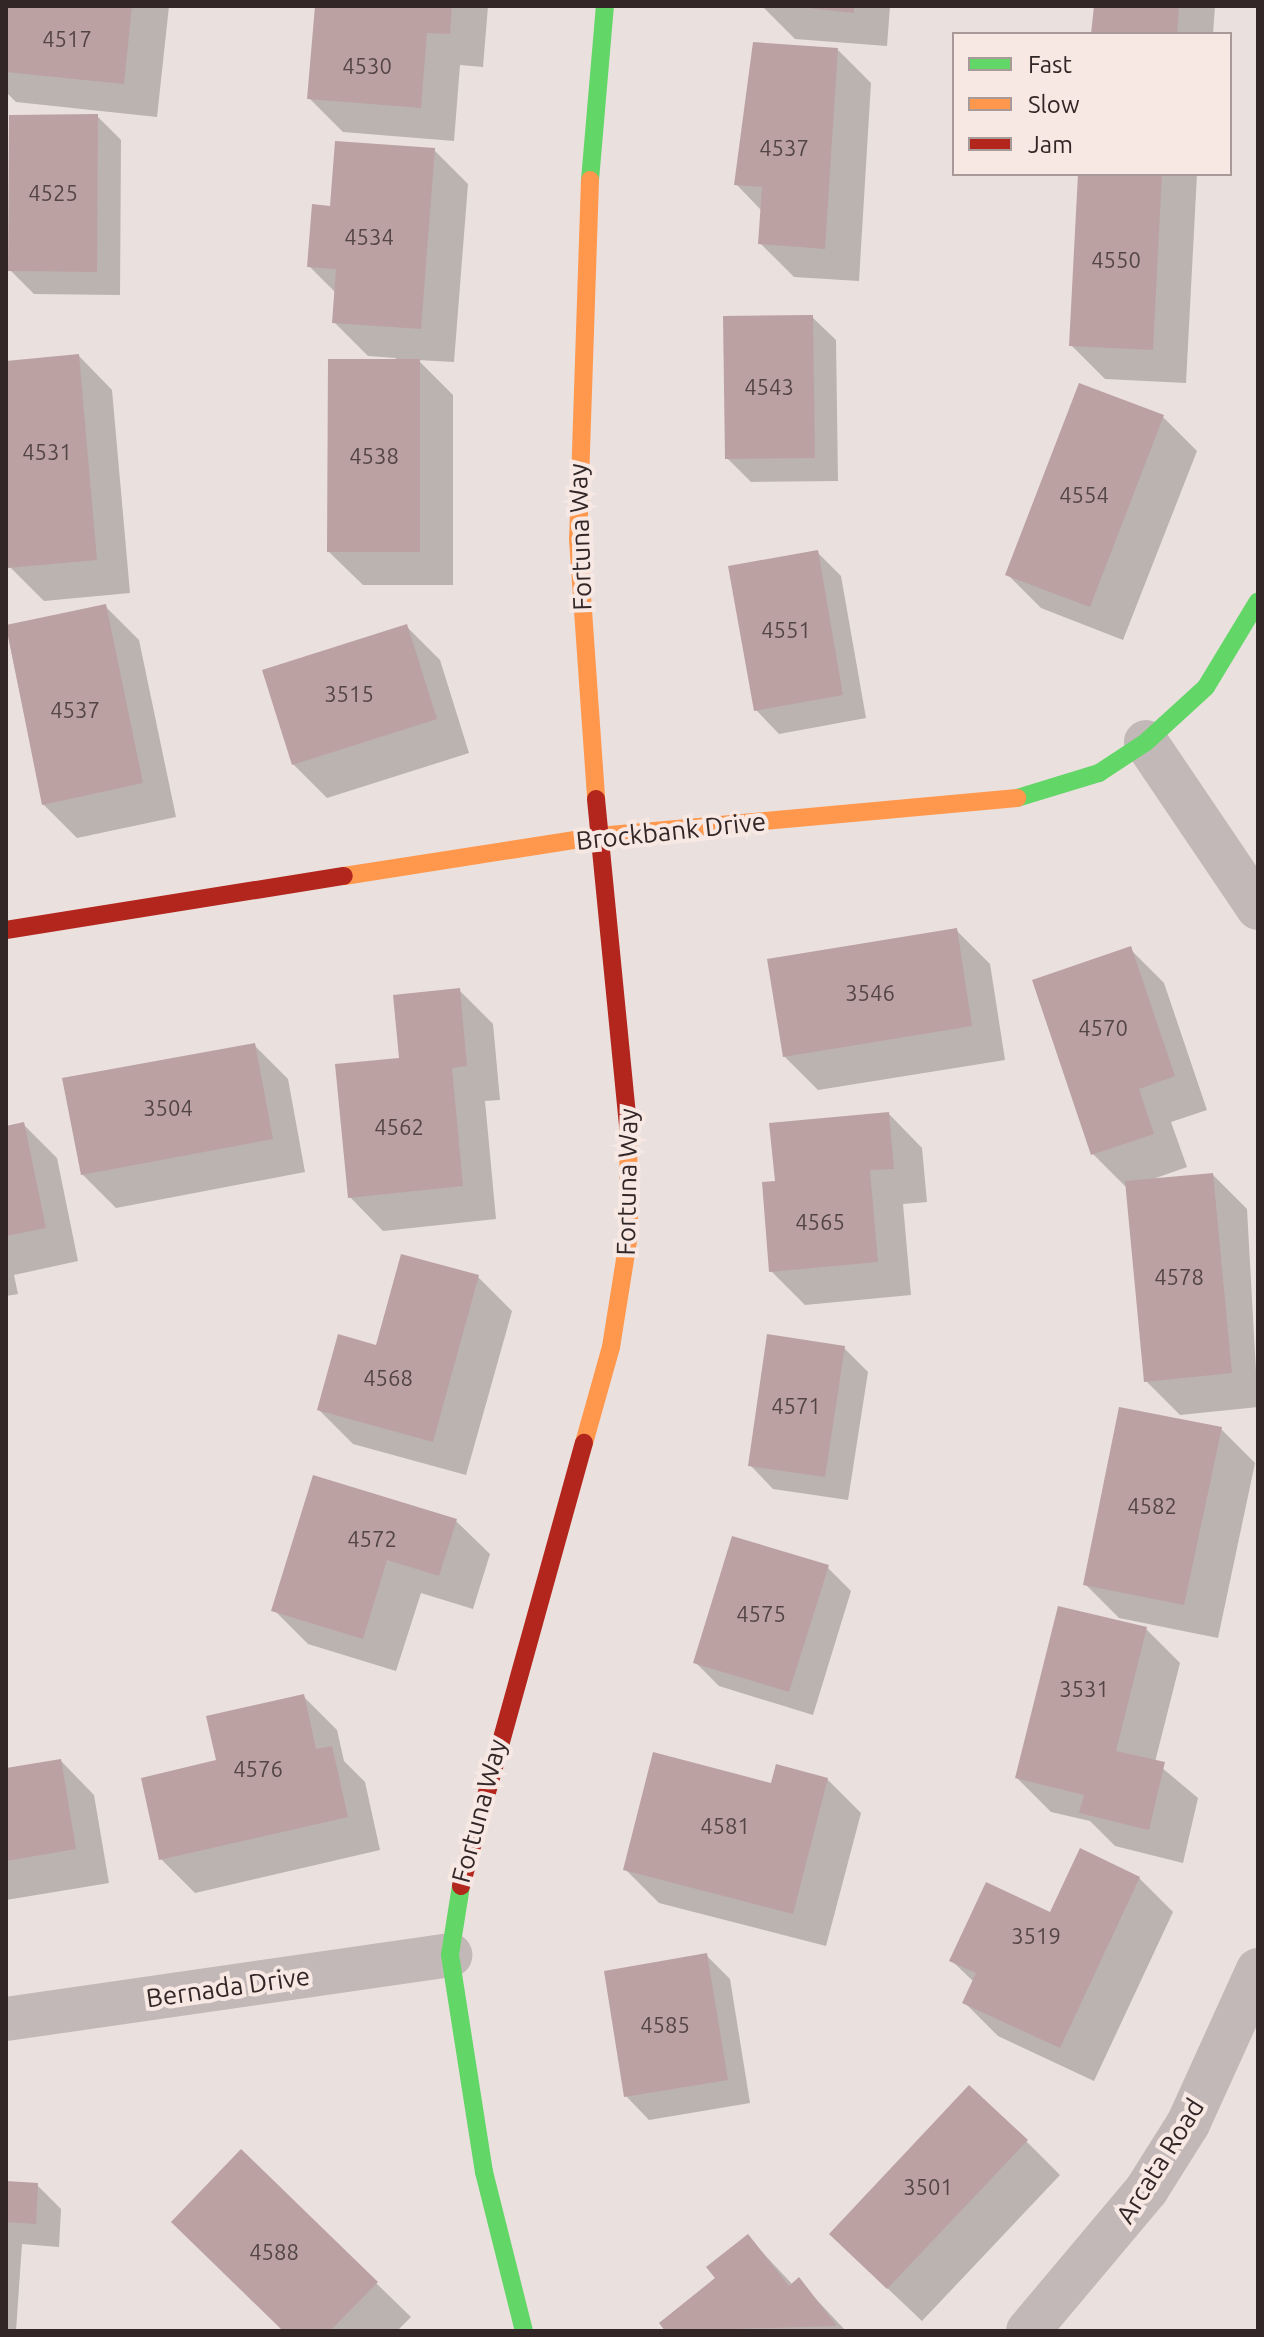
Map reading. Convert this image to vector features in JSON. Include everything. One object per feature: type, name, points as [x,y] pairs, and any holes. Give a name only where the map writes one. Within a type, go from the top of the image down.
[{"type":"street","name":"Fortuna Way","points":[[524,2331],[478,2144],[450,1955],[465,1859],[622,1291],[628,1091],[599,836],[577,439],[605,6]]},
{"type":"street","name":"Brockbank Drive","points":[[6,930],[599,836],[1036,796],[1099,773],[1146,742],[1206,687],[1258,601]]},
{"type":"street","points":[[1146,742],[1258,908]]},
{"type":"street","name":"Bernada Drive","points":[[6,2019],[450,1955]]},
{"type":"street","name":"Arcata Road","points":[[1028,2331],[1147,2189],[1188,2124],[1257,1974]]},
{"type":"building","points":[[6,6],[132,6],[124,84],[6,72]]},
{"type":"building","points":[[315,6],[452,6],[450,34],[427,33],[421,108],[307,99]]},
{"type":"building","points":[[791,6],[854,6],[854,13]]},
{"type":"building","points":[[1094,6],[1179,6],[1177,32],[1091,32]]},
{"type":"building","points":[[753,42],[838,48],[825,249],[758,244],[762,187],[734,185]]},
{"type":"building","points":[[98,114],[97,272],[8,271],[9,115]]},
{"type":"building","points":[[335,141],[435,148],[421,329],[332,323],[336,269],[307,267],[312,204],[330,206]]},
{"type":"building","points":[[1078,176],[1162,176],[1153,350],[1069,346]]},
{"type":"building","points":[[813,315],[815,458],[725,459],[723,316]]},
{"type":"building","points":[[79,354],[97,560],[8,568],[6,361]]},
{"type":"building","points":[[328,359],[420,359],[420,552],[327,552]]},
{"type":"building","points":[[1079,383],[1164,415],[1090,607],[1005,575]]},
{"type":"building","points":[[818,550],[843,695],[754,711],[728,566]]},
{"type":"building","points":[[106,604],[143,783],[42,805],[6,625]]},
{"type":"building","points":[[407,624],[437,719],[292,765],[262,670]]},
{"type":"building","points":[[957,928],[972,1026],[783,1057],[767,959]]},
{"type":"building","points":[[1131,946],[1175,1076],[1139,1089],[1154,1134],[1091,1155],[1032,980]]},
{"type":"building","points":[[460,988],[467,1066],[452,1068],[463,1186],[348,1198],[335,1064],[399,1058],[393,995]]},
{"type":"building","points":[[255,1043],[273,1139],[81,1175],[62,1078]]},
{"type":"building","points":[[889,1112],[894,1169],[870,1170],[878,1262],[769,1272],[762,1182],[775,1181],[769,1123]]},
{"type":"building","points":[[24,1122],[46,1228],[6,1236],[6,1126]]},
{"type":"building","points":[[1213,1173],[1232,1373],[1144,1382],[1125,1181]]},
{"type":"building","points":[[401,1254],[479,1275],[433,1442],[317,1410],[338,1334],[376,1345]]},
{"type":"building","points":[[767,1334],[845,1346],[825,1477],[748,1466]]},
{"type":"building","points":[[1119,1407],[1222,1427],[1184,1605],[1083,1585]]},
{"type":"building","points":[[313,1475],[457,1519],[439,1576],[387,1560],[363,1639],[271,1611]]},
{"type":"building","points":[[732,1536],[829,1565],[789,1692],[693,1663]]},
{"type":"building","points":[[1058,1606],[1147,1627],[1116,1751],[1165,1762],[1149,1830],[1079,1813],[1084,1795],[1015,1778]]},
{"type":"building","points":[[304,1694],[316,1749],[332,1746],[348,1817],[159,1860],[141,1778],[216,1760],[206,1716]]},
{"type":"building","points":[[653,1752],[771,1783],[776,1764],[828,1778],[793,1914],[623,1870]]},
{"type":"building","points":[[61,1759],[76,1849],[6,1861],[6,1768]]},
{"type":"building","points":[[1080,1848],[1140,1877],[1060,2048],[962,2003],[976,1973],[949,1961],[986,1882],[1050,1912]]},
{"type":"building","points":[[707,1953],[728,2080],[624,2097],[604,1971]]},
{"type":"building","points":[[969,2085],[1028,2140],[887,2289],[829,2234]]},
{"type":"building","points":[[241,2149],[378,2282],[330,2331],[283,2331],[171,2222]]},
{"type":"building","points":[[6,2181],[38,2183],[36,2224],[6,2222]]},
{"type":"building","points":[[748,2234],[789,2286],[799,2277],[837,2326],[665,2331],[659,2323],[715,2278],[706,2267]]},
{"type":"traffic: fast","points":[[590,180],[605,6]]},
{"type":"traffic: fast","points":[[1017,798],[1099,773],[1146,742],[1206,687],[1258,601]]},
{"type":"traffic: fast","points":[[461,1886],[450,1955],[484,2172],[524,2331]]},
{"type":"traffic: slow","points":[[590,180],[578,539],[596,799]]},
{"type":"traffic: slow","points":[[344,876],[599,836],[1017,798]]},
{"type":"traffic: slow","points":[[584,1443],[611,1347],[629,1234],[628,1127]]},
{"type":"traffic: jam","points":[[596,799],[628,1127]]},
{"type":"traffic: jam","points":[[6,930],[344,876]]},
{"type":"traffic: jam","points":[[461,1886],[584,1443]]}]
